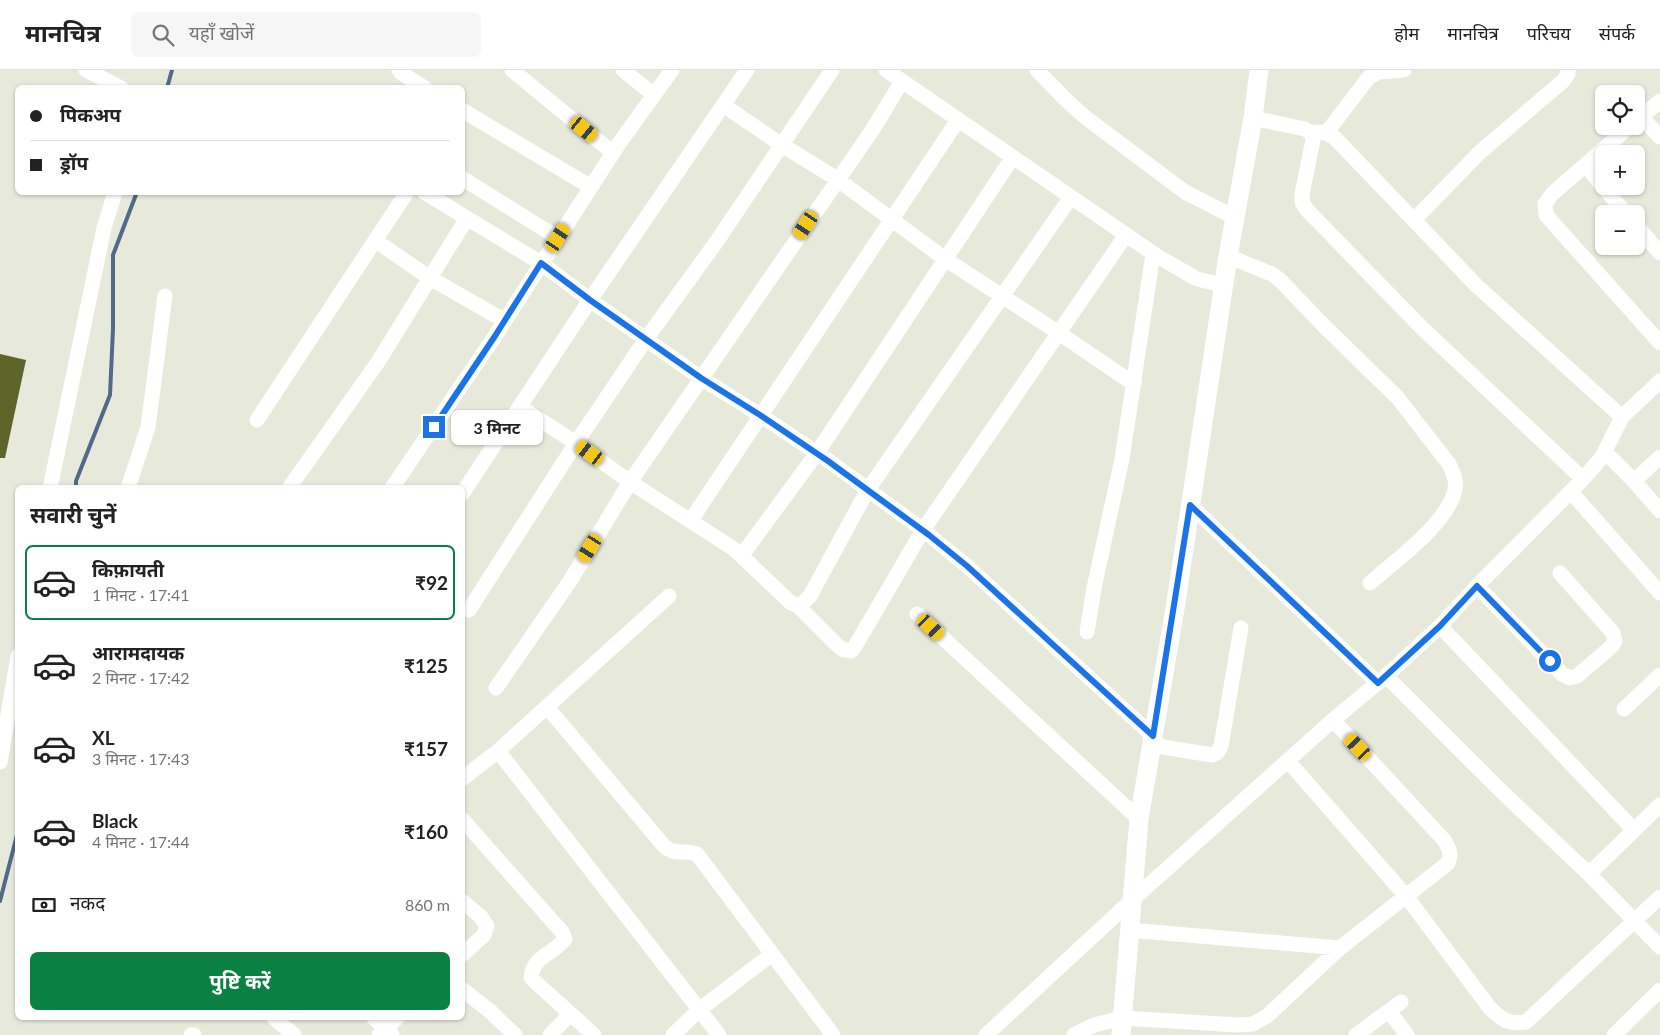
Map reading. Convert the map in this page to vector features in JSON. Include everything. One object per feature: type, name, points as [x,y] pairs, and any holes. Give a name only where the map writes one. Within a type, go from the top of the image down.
[{"type":"street","points":[[86,70],[115,85]]},
{"type":"street","points":[[398,70],[420,85]]},
{"type":"street","points":[[512,70],[613,153]]},
{"type":"street","points":[[622,70],[654,95]]},
{"type":"street","points":[[394,485],[505,321],[613,153],[672,70]]},
{"type":"street","points":[[465,490],[590,300],[747,70]]},
{"type":"street","points":[[469,610],[576,443],[646,339],[717,241],[832,70]]},
{"type":"street","points":[[886,70],[1153,254],[1197,279],[1224,285]]},
{"type":"street","points":[[1037,70],[1064,99],[1085,117],[1185,192],[1234,217]]},
{"type":"street","points":[[1121,1027],[1139,819],[1234,217],[1253,118],[1259,70]]},
{"type":"street","points":[[1327,132],[1369,77],[1378,72],[1404,70]]},
{"type":"street","points":[[1414,220],[1479,153],[1563,81],[1568,74],[1568,70]]},
{"type":"street","points":[[496,688],[570,581],[630,482],[873,129],[902,81]]},
{"type":"street","points":[[1645,114],[1660,101]]},
{"type":"street","points":[[723,104],[782,145],[837,179],[945,259],[1134,384]]},
{"type":"street","points":[[465,112],[591,186]]},
{"type":"street","points":[[1253,118],[1305,129],[1311,133],[1327,132],[1335,138],[1477,286],[1622,417]]},
{"type":"street","points":[[691,520],[958,120]]},
{"type":"street","points":[[1645,127],[1660,137]]},
{"type":"street","points":[[1311,133],[1313,140],[1302,194],[1302,202],[1307,210],[1421,327],[1584,479]]},
{"type":"street","points":[[1620,135],[1552,194],[1545,204],[1546,215],[1660,344]]},
{"type":"street","points":[[742,555],[816,453],[1012,157]]},
{"type":"street","points":[[1585,165],[1618,205]]},
{"type":"street","points":[[465,180],[558,238]]},
{"type":"street","points":[[51,485],[104,228],[114,195]]},
{"type":"street","points":[[257,420],[405,195]]},
{"type":"street","points":[[429,195],[541,263],[701,378],[816,453],[923,530],[967,566],[1152,741],[1212,755],[1217,753],[1221,746],[1241,628]]},
{"type":"street","points":[[797,605],[802,604],[810,596],[867,491],[1070,197]]},
{"type":"street","points":[[291,485],[378,362],[467,218]]},
{"type":"street","points":[[520,407],[742,555],[791,603],[797,605],[839,647],[851,651],[923,530],[1126,235]]},
{"type":"street","points":[[1645,236],[1660,253]]},
{"type":"street","points":[[376,241],[430,278],[505,321]]},
{"type":"street","points":[[1087,632],[1094,588],[1122,459],[1153,254]]},
{"type":"street","points":[[1228,256],[1262,270],[1281,281],[1397,397],[1449,464],[1455,476],[1455,489],[1445,511],[1436,523],[1370,583]]},
{"type":"street","points":[[129,485],[148,427],[165,296]]},
{"type":"street","points":[[986,1035],[1131,901],[1333,720],[1382,680],[1440,626],[1477,586],[1584,479],[1605,452],[1622,417],[1660,381]]},
{"type":"street","points":[[1605,452],[1660,510]]},
{"type":"street","points":[[1634,481],[1660,457]]},
{"type":"street","points":[[1571,492],[1660,593]]},
{"type":"street","points":[[1190,505],[1499,789],[1589,874],[1660,947]]},
{"type":"street","points":[[1477,586],[1562,674],[1570,678],[1577,676],[1611,647],[1614,640],[1613,633],[1560,573]]},
{"type":"street","points":[[465,777],[498,751],[669,596]]},
{"type":"street","points":[[917,614],[1139,819]]},
{"type":"street","points":[[1440,626],[1634,830]]},
{"type":"street","points":[[0,762],[15,674]]},
{"type":"street","points":[[1624,709],[1660,675]]},
{"type":"street","points":[[547,707],[664,846],[670,851],[689,851],[697,854],[833,1035]]},
{"type":"street","points":[[1074,1035],[1094,1025],[1185,1028],[1253,1024],[1268,1016],[1340,948],[1448,863],[1450,857],[1449,848],[1444,840],[1333,720]]},
{"type":"street","points":[[498,751],[718,1035]]},
{"type":"street","points":[[1288,761],[1406,896],[1489,1007],[1502,1020],[1516,1024],[1526,1022],[1660,897]]},
{"type":"street","points":[[1589,874],[1660,805]]},
{"type":"street","points":[[465,822],[562,932],[565,939],[562,944],[542,957],[532,968],[531,978],[594,1035]]},
{"type":"street","points":[[465,904],[481,917],[487,926],[484,935],[465,952]]},
{"type":"street","points":[[1129,930],[1340,948]]},
{"type":"street","points":[[673,1035],[699,1010],[772,954]]},
{"type":"street","points":[[1614,1035],[1660,990]]},
{"type":"street","points":[[465,991],[491,1012],[515,1035]]},
{"type":"street","points":[[1356,1035],[1395,1006],[1407,1035]]},
{"type":"street","points":[[550,1035],[570,1014]]},
{"type":"street","points":[[282,1020],[294,1035]]},
{"type":"street","points":[[375,1020],[385,1033],[395,1020]]},
{"type":"building","points":[[0,354],[26,360],[5,458],[0,458]]},
{"type":"waterway","points":[[168,85],[172,70]]},
{"type":"waterway","points":[[76,485],[110,395],[113,329],[113,255],[136,195]]},
{"type":"waterway","points":[[0,901],[15,843]]},
{"type":"route","points":[[434,427],[541,263],[701,378],[828,461],[929,535],[967,566],[1153,736],[1190,505],[1378,683],[1440,626],[1477,586],[1550,661]]}]
